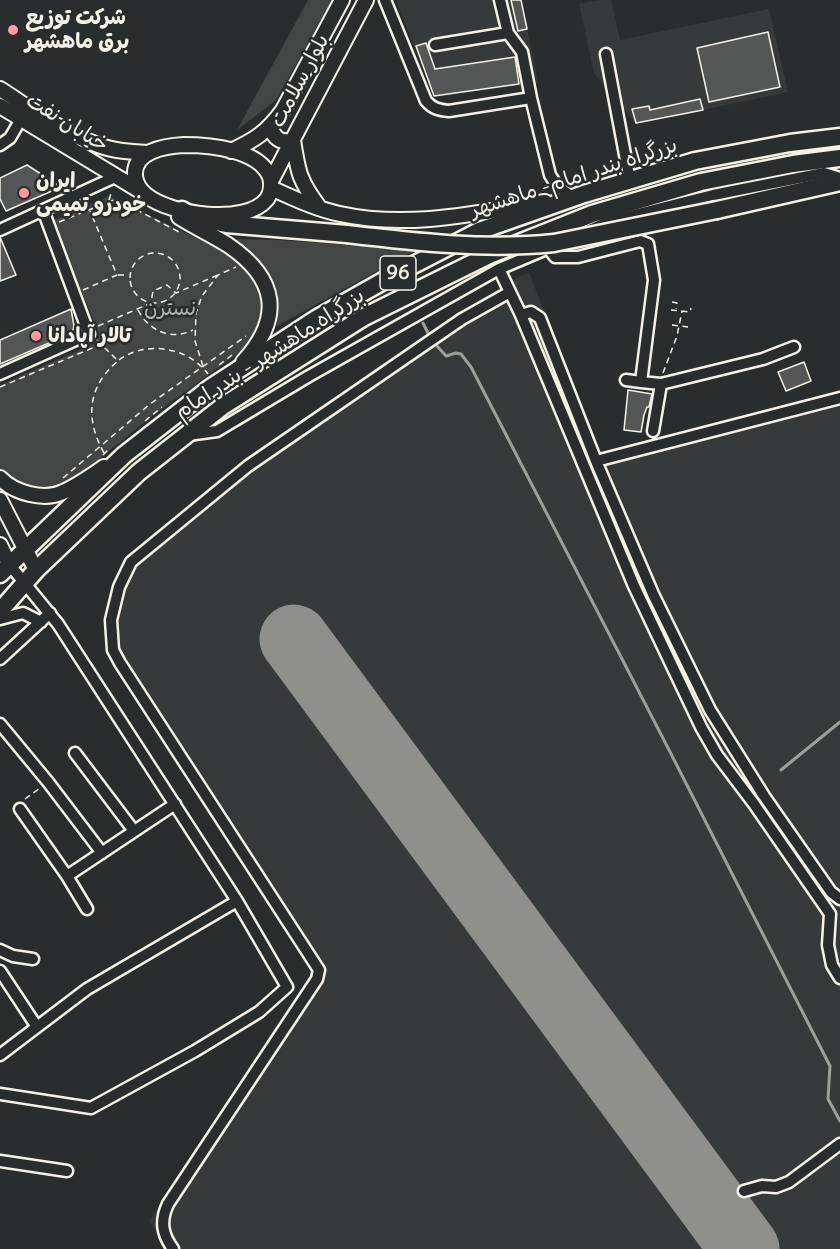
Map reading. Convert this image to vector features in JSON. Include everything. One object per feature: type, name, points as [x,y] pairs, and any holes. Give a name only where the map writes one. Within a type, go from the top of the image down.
[{"type":"highway","name":"بزرگراه بندر امام- ماهشهر","points":[[26,548],[117,460],[215,385],[316,319],[479,231],[574,198],[695,161],[790,143],[840,137]]},
{"type":"highway","name":"بزرگراه ماهشهر - بندر امام","points":[[36,570],[139,472],[185,436],[224,406],[364,317],[489,255],[592,214],[700,182],[793,164],[840,158]]},
{"type":"highway","points":[[182,210],[195,218],[226,224],[469,244],[530,246],[717,210],[840,180]]},
{"type":"highway","name":"96","points":[[5,569],[26,548]]},
{"type":"highway","name":"96","points":[[0,611],[36,570]]},
{"type":"main road","name":"بلوار سلامت","points":[[231,151],[248,143],[271,126],[283,110],[342,0]]},
{"type":"main road","name":"بلوار سلامت","points":[[160,204],[217,215],[244,212],[262,203],[269,194],[292,140],[366,0]]},
{"type":"main road","name":"خیابان نفت","points":[[0,90],[25,113],[115,177],[227,245],[246,260],[265,286],[270,303],[269,320],[265,333],[254,350],[232,374]]},
{"type":"main road","name":"خیابان نفت","points":[[0,106],[25,113],[98,146],[114,150],[148,153],[162,148],[184,145],[207,146],[231,151],[259,164],[266,171],[271,185]]},
{"type":"main road","points":[[271,126],[277,139],[285,142],[292,140],[298,171],[304,187],[321,208]]},
{"type":"main road","points":[[144,193],[137,184],[135,172],[140,160],[148,153]]},
{"type":"main road","points":[[271,185],[321,208],[367,219],[429,219],[574,198]]},
{"type":"main road","points":[[0,478],[21,492],[40,496],[61,494],[117,460]]},
{"type":"main road","points":[[0,500],[36,570]]},
{"type":"main road","points":[[0,545],[5,569]]},
{"type":"street","points":[[385,0],[426,101],[431,107],[449,111],[531,98]]},
{"type":"street","points":[[500,0],[508,33],[522,52],[550,175],[557,186],[574,198]]},
{"type":"street","points":[[435,45],[508,33]]},
{"type":"street","points":[[606,54],[630,181]]},
{"type":"street","points":[[0,145],[10,138],[25,113]]},
{"type":"street","points":[[185,436],[218,431],[309,376],[499,269],[610,221],[712,195],[824,172],[840,180]]},
{"type":"street","points":[[0,230],[115,177]]},
{"type":"street","points":[[0,374],[89,334],[43,210]]},
{"type":"street","points":[[548,248],[555,257],[578,257],[640,241],[648,244],[654,280],[641,382]]},
{"type":"street","points":[[499,269],[524,314],[634,586],[701,727],[717,755],[835,912],[828,945],[832,965],[840,978]]},
{"type":"street","points":[[173,1249],[167,1241],[162,1225],[163,1214],[168,1204],[317,979],[319,970],[113,650],[111,620],[119,587],[131,562],[248,466],[462,319],[510,292]]},
{"type":"street","points":[[524,314],[535,313],[540,318],[596,461],[653,594],[710,710],[764,796],[831,892],[840,899]]},
{"type":"street","points":[[626,380],[661,384],[763,359],[794,347]]},
{"type":"street","points":[[653,431],[661,384]]},
{"type":"street","points":[[596,461],[840,398]]},
{"type":"street","points":[[0,1094],[91,1108],[195,1051],[259,1012],[287,987],[237,901],[50,613],[25,583],[5,569]]},
{"type":"street","points":[[0,618],[23,613],[41,622]]},
{"type":"street","points":[[0,659],[50,613]]},
{"type":"street","points":[[1,728],[48,782],[102,853]]},
{"type":"street","points":[[75,753],[134,831]]},
{"type":"street","points":[[66,876],[175,804]]},
{"type":"street","points":[[20,809],[87,909]]},
{"type":"street","points":[[0,1055],[87,990],[237,901]]},
{"type":"street","points":[[0,950],[12,956],[33,959]]},
{"type":"street","points":[[0,971],[37,1027]]},
{"type":"street","points":[[744,1191],[762,1186],[776,1187],[789,1182],[840,1144]]},
{"type":"street","points":[[0,1161],[67,1171]]},
{"type":"path","points":[[55,224],[116,199],[178,232]]},
{"type":"path","points":[[89,209],[117,275]]},
{"type":"path","points":[[151,303],[140,299],[134,292],[129,275],[137,260],[153,253],[171,258],[180,273],[181,281],[176,293]]},
{"type":"path","points":[[0,387],[100,342],[102,336],[98,327],[151,303],[165,302],[176,293],[246,260]]},
{"type":"path","points":[[82,290],[117,275],[129,275]]},
{"type":"path","points":[[215,385],[203,367],[194,329],[196,313],[202,296],[218,275]]},
{"type":"path","points":[[151,303],[153,291],[167,285],[176,293]]},
{"type":"path","points":[[672,302],[678,303],[676,310]]},
{"type":"path","points":[[670,309],[690,312],[691,308]]},
{"type":"path","points":[[138,309],[150,327],[161,333],[185,334],[194,329]]},
{"type":"path","points":[[661,384],[680,326],[682,311]]},
{"type":"path","points":[[672,325],[688,327]]},
{"type":"path","points":[[89,334],[118,361]]},
{"type":"path","points":[[62,479],[150,404],[248,335]]},
{"type":"path","points":[[117,460],[100,446],[92,420],[93,396],[98,382],[107,371],[118,361],[136,351],[163,348],[191,358],[203,367]]},
{"type":"path","points":[[20,809],[23,800],[48,782]]},
{"type":"shaded area","points":[[396,0],[521,0],[538,82],[434,96]]},
{"type":"shaded area","points":[[611,0],[620,40],[769,9],[788,92],[636,124],[594,73],[579,4]]},
{"type":"shaded area","points":[[529,273],[601,455],[840,391],[840,1249],[169,1249],[149,1221],[315,971],[112,660],[106,644],[105,622],[111,590],[124,563],[243,464],[316,411],[506,284]]},
{"type":"green space","points":[[308,0],[332,0],[276,100],[237,130]]},
{"type":"green space","name":"نسترن","points":[[109,196],[225,252],[253,278],[260,292],[264,310],[258,333],[241,351],[152,416],[77,477],[46,488],[28,486],[0,468],[0,385],[95,343],[100,336],[52,221]]},
{"type":"green space","points":[[227,239],[278,240],[391,248],[412,252],[277,326],[278,297],[275,284],[251,254]]},
{"type":"building","points":[[511,0],[521,0],[527,29],[518,31]]},
{"type":"building","points":[[768,32],[780,87],[709,102],[697,48]]},
{"type":"building","points":[[426,43],[435,69],[515,57],[519,84],[434,96],[416,46]]},
{"type":"building","points":[[700,99],[703,110],[636,123],[632,109],[649,106],[650,110]]},
{"type":"building","name":"ایران خودرو تمیمی","points":[[27,165],[61,187],[6,211],[0,199],[0,178]]},
{"type":"building","points":[[0,237],[16,275],[0,281]]},
{"type":"building","name":"تالار آپادانا","points":[[71,309],[74,326],[72,333],[0,364],[0,340]]},
{"type":"building","points":[[804,362],[811,381],[786,391],[778,372]]},
{"type":"building","points":[[628,390],[652,394],[649,407],[644,415],[641,432],[624,430]]},
{"type":"waterway","points":[[423,323],[429,335]]},
{"type":"waterway","points":[[437,346],[446,356],[461,354],[471,367],[830,1066],[828,1099],[840,1121]]},
{"type":"waterway","points":[[781,770],[840,722]]},
{"type":"runway","points":[[294,639],[745,1249]]},
{"type":"place","name":"شرکت توزیع برق ماهشهر","points":[[13,30]]},
{"type":"place","name":"ایران خودرو تمیمی","points":[[24,193]]},
{"type":"place","name":"تالار آپادانا","points":[[36,336]]}]
